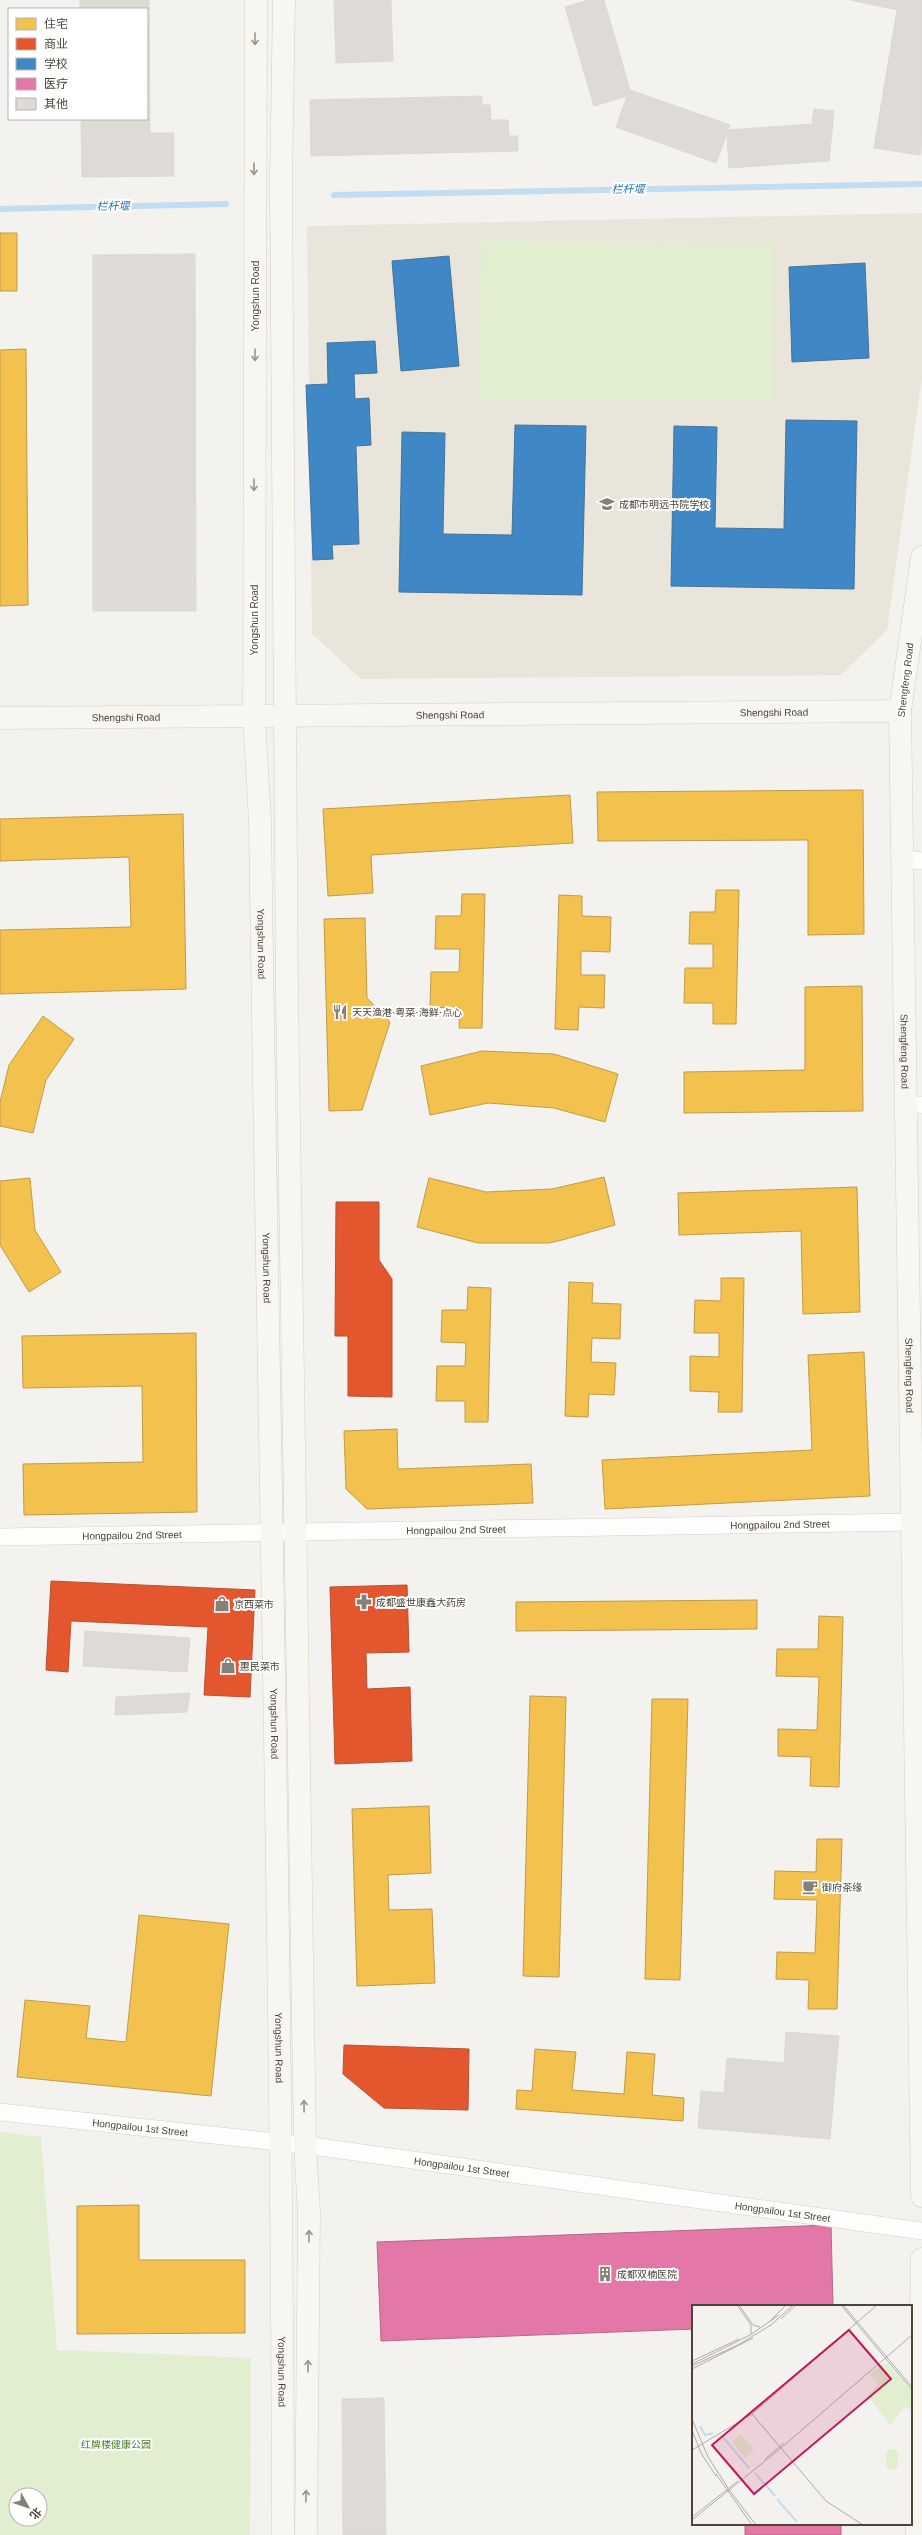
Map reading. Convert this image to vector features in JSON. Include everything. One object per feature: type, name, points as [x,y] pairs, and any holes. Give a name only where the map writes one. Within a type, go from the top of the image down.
[{"type":"main road","name":"Yongshun Road","points":[[256,0],[254,716],[260,821],[270,1533],[282,2144],[283,2535]]},
{"type":"main road","points":[[284,0],[281,184],[285,716],[295,1532],[305,2145],[309,2212],[306,2535]]},
{"type":"main road","name":"Shengfeng Road","points":[[922,556],[900,711],[912,860],[914,1105],[912,1522],[922,2196]]},
{"type":"main road","name":"Shengshi Road","points":[[0,718],[900,711]]},
{"type":"main road","points":[[917,2535],[922,2259]]},
{"type":"street","name":"Hongpailou 2nd Street","points":[[0,1537],[912,1522]]},
{"type":"street","name":"Hongpailou 1st Street","points":[[0,2112],[282,2144],[305,2145],[922,2231]]},
{"type":"shaded area","name":"成都市明远书院学校","points":[[922,213],[922,377],[887,630],[841,675],[361,679],[312,634],[307,226]]},
{"type":"green space","points":[[481,242],[773,243],[772,402],[479,401]]},
{"type":"green space","name":"红牌楼健康公园","points":[[0,2132],[41,2137],[57,2350],[251,2358],[250,2535],[0,2535]]},
{"type":"building: 住宅","points":[[0,233],[17,233],[17,291],[0,291]]},
{"type":"building: 住宅","points":[[26,349],[28,605],[0,606],[0,350]]},
{"type":"building: 住宅","points":[[863,790],[864,934],[808,935],[808,840],[598,841],[597,792]]},
{"type":"building: 住宅","points":[[570,795],[573,843],[371,855],[373,893],[328,896],[323,809]]},
{"type":"building: 住宅","points":[[183,814],[186,989],[0,994],[0,930],[131,927],[129,857],[0,861],[0,819]]},
{"type":"building: 住宅","points":[[716,890],[739,890],[736,1024],[713,1024],[713,1003],[684,1003],[685,968],[713,968],[713,944],[689,944],[690,912],[715,912]]},
{"type":"building: 住宅","points":[[462,894],[485,894],[482,1028],[459,1028],[460,1008],[430,1007],[431,972],[459,972],[460,949],[435,949],[436,916],[461,916]]},
{"type":"building: 住宅","points":[[559,895],[582,896],[582,916],[611,917],[610,952],[581,951],[581,975],[605,975],[604,1008],[579,1007],[578,1030],[555,1029]]},
{"type":"building: 住宅","points":[[365,918],[367,998],[390,1022],[362,1110],[329,1111],[324,919]]},
{"type":"building: 住宅","points":[[862,986],[863,1111],[684,1113],[684,1072],[805,1070],[805,987]]},
{"type":"building: 住宅","points":[[43,1016],[74,1039],[46,1080],[33,1133],[0,1126],[0,1102],[9,1065]]},
{"type":"building: 住宅","points":[[482,1051],[554,1054],[618,1074],[605,1122],[554,1108],[488,1103],[430,1115],[421,1066]]},
{"type":"building: 住宅","points":[[604,1177],[615,1225],[562,1240],[549,1243],[478,1243],[417,1227],[429,1178],[486,1192],[552,1189]]},
{"type":"building: 住宅","points":[[30,1178],[35,1230],[61,1272],[29,1292],[0,1245],[0,1181]]},
{"type":"building: 住宅","points":[[857,1187],[860,1312],[803,1314],[801,1231],[679,1235],[678,1193]]},
{"type":"building: 住宅","points":[[721,1278],[744,1278],[742,1412],[718,1412],[719,1392],[690,1391],[690,1356],[719,1357],[719,1333],[694,1333],[695,1300],[721,1301]]},
{"type":"building: 住宅","points":[[569,1282],[593,1283],[592,1303],[621,1304],[620,1339],[592,1338],[591,1362],[616,1363],[614,1395],[589,1394],[588,1417],[565,1416]]},
{"type":"building: 住宅","points":[[468,1287],[491,1288],[488,1422],[465,1422],[465,1401],[436,1401],[437,1366],[465,1366],[466,1343],[441,1342],[442,1310],[467,1310]]},
{"type":"building: 住宅","points":[[196,1333],[197,1512],[24,1515],[23,1464],[143,1462],[142,1386],[23,1388],[22,1336]]},
{"type":"building: 住宅","points":[[864,1352],[870,1496],[605,1509],[602,1460],[812,1450],[808,1355]]},
{"type":"building: 住宅","points":[[397,1429],[398,1469],[531,1464],[533,1503],[367,1509],[346,1489],[344,1431]]},
{"type":"building: 住宅","points":[[757,1600],[757,1629],[516,1631],[516,1602]]},
{"type":"building: 住宅","points":[[819,1616],[843,1617],[839,1787],[810,1786],[811,1757],[778,1756],[778,1729],[817,1730],[819,1677],[776,1676],[777,1649],[818,1649]]},
{"type":"building: 住宅","points":[[530,1696],[566,1697],[559,1977],[523,1976]]},
{"type":"building: 住宅","points":[[652,1699],[688,1699],[680,1980],[645,1979]]},
{"type":"building: 住宅","points":[[429,1806],[431,1873],[388,1875],[389,1910],[432,1909],[435,1983],[357,1986],[352,1809]]},
{"type":"building: 住宅","points":[[817,1839],[842,1839],[837,2009],[808,2009],[809,1980],[776,1979],[777,1952],[815,1953],[817,1900],[774,1899],[775,1871],[816,1872]]},
{"type":"building: 住宅","points":[[139,1915],[229,1924],[211,2096],[17,2077],[25,2000],[90,2006],[86,2038],[126,2042]]},
{"type":"building: 住宅","points":[[535,2049],[576,2052],[572,2090],[624,2094],[627,2052],[655,2054],[652,2095],[684,2098],[683,2121],[516,2109],[517,2090],[532,2091]]},
{"type":"building: 住宅","points":[[139,2205],[139,2260],[245,2260],[245,2333],[77,2334],[77,2206]]},
{"type":"building: 商业","points":[[336,1202],[379,1202],[379,1260],[392,1279],[392,1397],[348,1396],[348,1336],[335,1336]]},
{"type":"building: 商业","points":[[51,1581],[255,1590],[250,1697],[204,1695],[208,1627],[71,1621],[68,1672],[46,1670]]},
{"type":"building: 商业","points":[[407,1585],[409,1652],[366,1653],[367,1689],[410,1687],[412,1761],[335,1764],[330,1587]]},
{"type":"building: 商业","points":[[344,2045],[469,2049],[468,2110],[384,2108],[343,2074]]},
{"type":"building: 学校","points":[[449,256],[459,366],[401,371],[392,261]]},
{"type":"building: 学校","points":[[865,263],[869,358],[792,362],[789,267]]},
{"type":"building: 学校","points":[[375,341],[377,373],[354,374],[355,399],[369,398],[371,445],[356,446],[359,544],[332,545],[333,559],[313,560],[306,385],[328,384],[327,343]]},
{"type":"building: 学校","points":[[786,420],[857,421],[854,589],[671,586],[674,426],[717,427],[715,528],[784,529]]},
{"type":"building: 学校","points":[[515,425],[586,426],[582,595],[399,592],[402,432],[445,433],[443,534],[512,535]]},
{"type":"building: 医疗","name":"成都双楠医院","points":[[831,2225],[833,2305],[692,2305],[692,2329],[381,2341],[377,2242]]},
{"type":"building: 医疗","points":[[745,2525],[841,2525],[841,2535],[745,2535]]},
{"type":"building: 其他","points":[[80,0],[149,0],[150,133],[174,133],[174,176],[82,177],[81,120],[148,120],[148,8],[80,8]]},
{"type":"building: 其他","points":[[334,0],[391,0],[393,61],[336,63]]},
{"type":"building: 其他","points":[[589,0],[604,0],[630,90],[730,125],[728,130],[812,124],[814,109],[834,111],[829,161],[729,168],[727,134],[716,163],[616,127],[627,96],[594,106],[565,7]]},
{"type":"building: 其他","points":[[850,0],[922,0],[922,142],[920,155],[874,148],[897,10]]},
{"type":"building: 其他","points":[[482,96],[482,105],[490,105],[491,120],[508,120],[509,136],[518,136],[518,151],[311,156],[310,100]]},
{"type":"building: 其他","points":[[195,254],[196,611],[93,611],[93,255]]},
{"type":"building: 其他","points":[[85,1631],[190,1638],[187,1672],[83,1666]]},
{"type":"building: 其他","points":[[190,1693],[187,1712],[115,1715],[116,1697]]},
{"type":"building: 其他","points":[[786,2032],[839,2036],[830,2139],[698,2128],[701,2091],[724,2093],[727,2058],[784,2063]]},
{"type":"building: 其他","points":[[384,2398],[386,2535],[343,2535],[342,2399]]},
{"type":"waterway","name":"栏杆堰","points":[[334,195],[922,184]]},
{"type":"waterway","name":"栏杆堰","points":[[0,209],[226,204]]},
{"type":"place","name":"成都市明远书院学校","points":[[607,504]]},
{"type":"place","name":"天天渔港·粤菜·海鲜·点心","points":[[340,1012]]},
{"type":"place","name":"成都盛世康鑫大药房","points":[[364,1602]]},
{"type":"place","name":"京西菜市","points":[[222,1604]]},
{"type":"place","name":"惠民菜市","points":[[228,1666]]},
{"type":"place","name":"御府茶缘","points":[[810,1887]]},
{"type":"place","name":"成都双楠医院","points":[[605,2274]]}]
